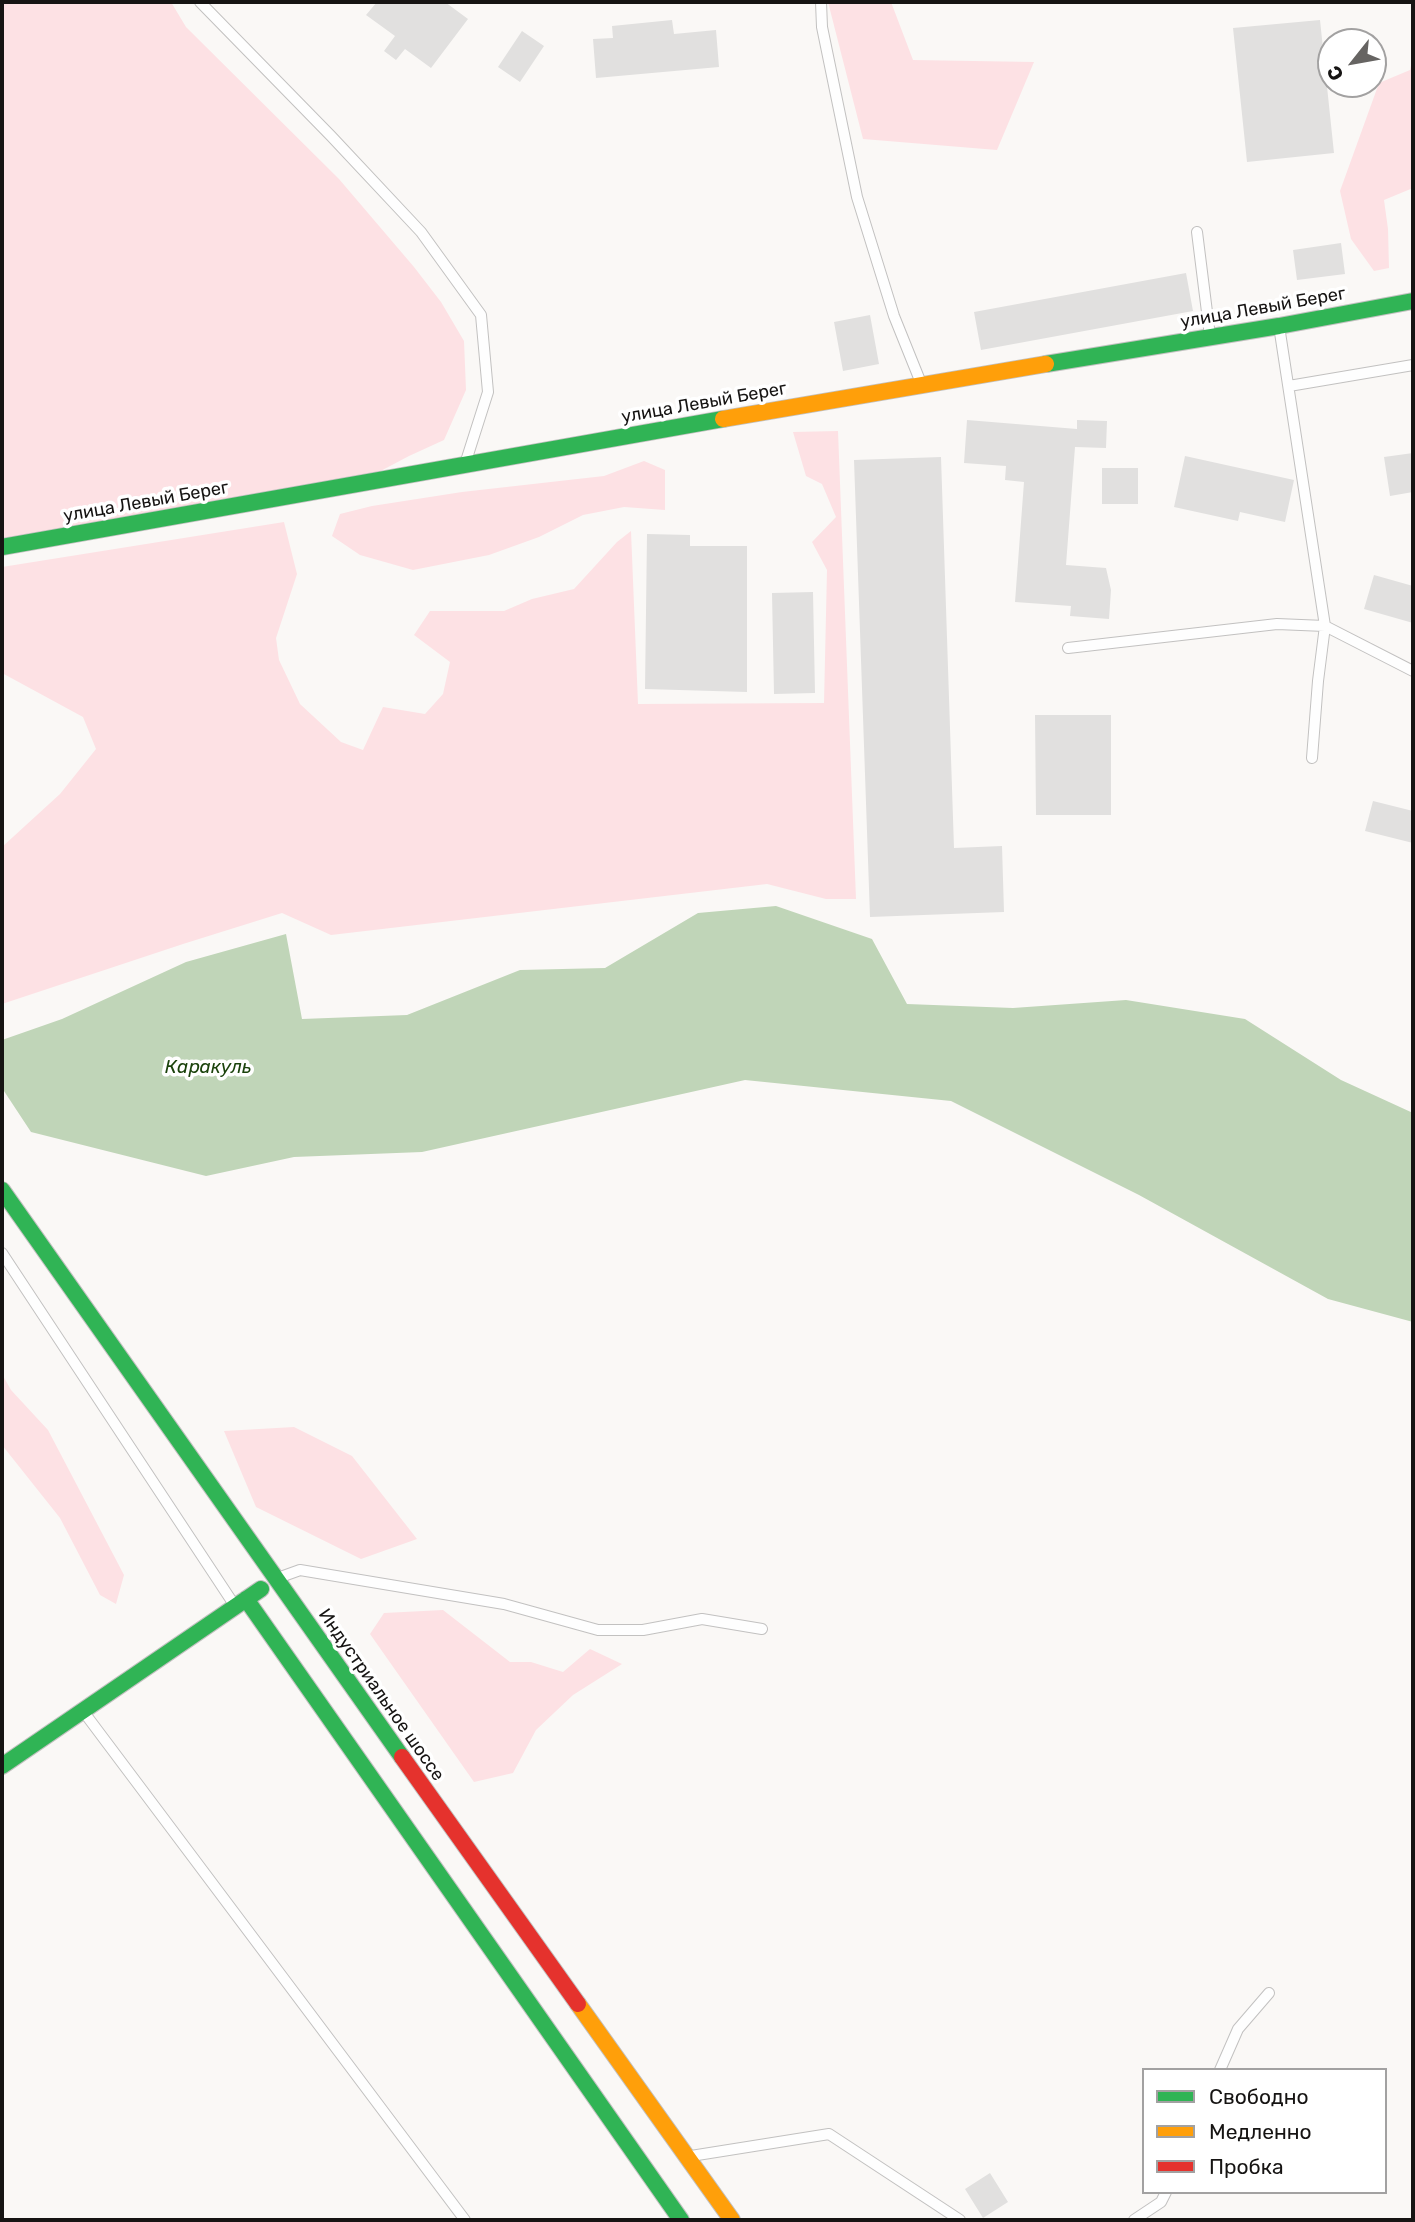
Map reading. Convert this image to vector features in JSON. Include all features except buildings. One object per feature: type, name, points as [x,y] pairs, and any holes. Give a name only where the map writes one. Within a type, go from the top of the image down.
[{"type":"street","name":"улица Левый Берег","points":[[2,547],[921,384],[1279,326],[1413,300]]},
{"type":"street","name":"Индустриальное шоссе","points":[[2,1190],[275,1579],[732,2220]]},
{"type":"street","points":[[2,1766],[275,1579]]},
{"type":"street","points":[[241,1603],[681,2220]]},
{"type":"lane","points":[[200,2],[421,232],[481,315],[488,392],[464,465]]},
{"type":"lane","points":[[821,2],[822,27],[857,197],[894,316],[921,384]]},
{"type":"lane","points":[[1197,232],[1210,337]]},
{"type":"lane","points":[[1279,326],[1325,626],[1312,758]]},
{"type":"lane","points":[[1289,386],[1413,365]]},
{"type":"lane","points":[[1068,648],[1277,624],[1325,626],[1413,671]]},
{"type":"lane","points":[[2,1254],[241,1603]]},
{"type":"lane","points":[[275,1579],[300,1570],[504,1604],[598,1630],[643,1630],[702,1619],[762,1629]]},
{"type":"lane","points":[[83,1711],[466,2220]]},
{"type":"lane","points":[[1221,2068],[1238,2029],[1269,1993]]},
{"type":"lane","points":[[687,2157],[829,2134],[960,2220]]},
{"type":"lane","points":[[1134,2220],[1161,2202],[1165,2194]]},
{"type":"shaded area","points":[[2,2],[171,2],[186,27],[339,179],[441,302],[464,341],[466,390],[444,440],[356,484],[2,540]]},
{"type":"shaded area","points":[[828,2],[891,2],[913,60],[1034,62],[997,150],[863,139]]},
{"type":"shaded area","points":[[1413,57],[1413,188],[1384,200],[1389,268],[1374,271],[1351,239],[1340,191],[1374,98],[1387,98],[1387,80],[1410,70]]},
{"type":"shaded area","points":[[838,431],[856,899],[826,899],[767,884],[331,935],[282,913],[2,1004],[2,847],[60,794],[96,749],[83,717],[2,673],[2,567],[284,522],[297,574],[276,638],[279,660],[300,704],[341,742],[363,750],[383,707],[425,714],[443,694],[450,662],[414,635],[430,611],[504,611],[532,599],[574,589],[617,542],[631,531],[638,704],[824,703],[827,570],[812,542],[836,517],[822,484],[806,476],[793,432]]},
{"type":"shaded area","points":[[644,461],[665,470],[665,510],[624,507],[583,515],[539,537],[489,555],[413,570],[360,555],[332,536],[340,514],[372,506],[462,492],[604,476]]},
{"type":"shaded area","points":[[2,1374],[11,1390],[48,1430],[124,1575],[116,1604],[100,1595],[60,1518],[2,1445]]},
{"type":"shaded area","points":[[294,1427],[352,1456],[417,1539],[361,1559],[256,1507],[224,1431]]},
{"type":"shaded area","points":[[443,1610],[510,1662],[531,1662],[563,1672],[590,1649],[622,1664],[573,1695],[536,1730],[513,1773],[474,1782],[370,1634],[384,1613]]},
{"type":"water","name":"Каракуль","points":[[776,906],[872,939],[907,1004],[1013,1008],[1126,1000],[1245,1019],[1341,1080],[1413,1113],[1413,1322],[1328,1299],[1139,1195],[951,1101],[745,1080],[422,1152],[294,1157],[206,1176],[31,1132],[2,1088],[2,1040],[62,1019],[186,962],[286,934],[302,1019],[407,1015],[520,970],[605,968],[698,913]]},
{"type":"traffic: fast","points":[[1046,364],[1413,301]]},
{"type":"traffic: fast","points":[[2,547],[723,419]]},
{"type":"traffic: fast","points":[[2,1190],[402,1757]]},
{"type":"traffic: fast","points":[[2,1766],[261,1589]]},
{"type":"traffic: fast","points":[[246,1599],[681,2220]]},
{"type":"traffic: slow","points":[[723,419],[1046,364]]},
{"type":"traffic: slow","points":[[578,2004],[732,2220]]},
{"type":"traffic: jam","points":[[402,1757],[578,2004]]}]
